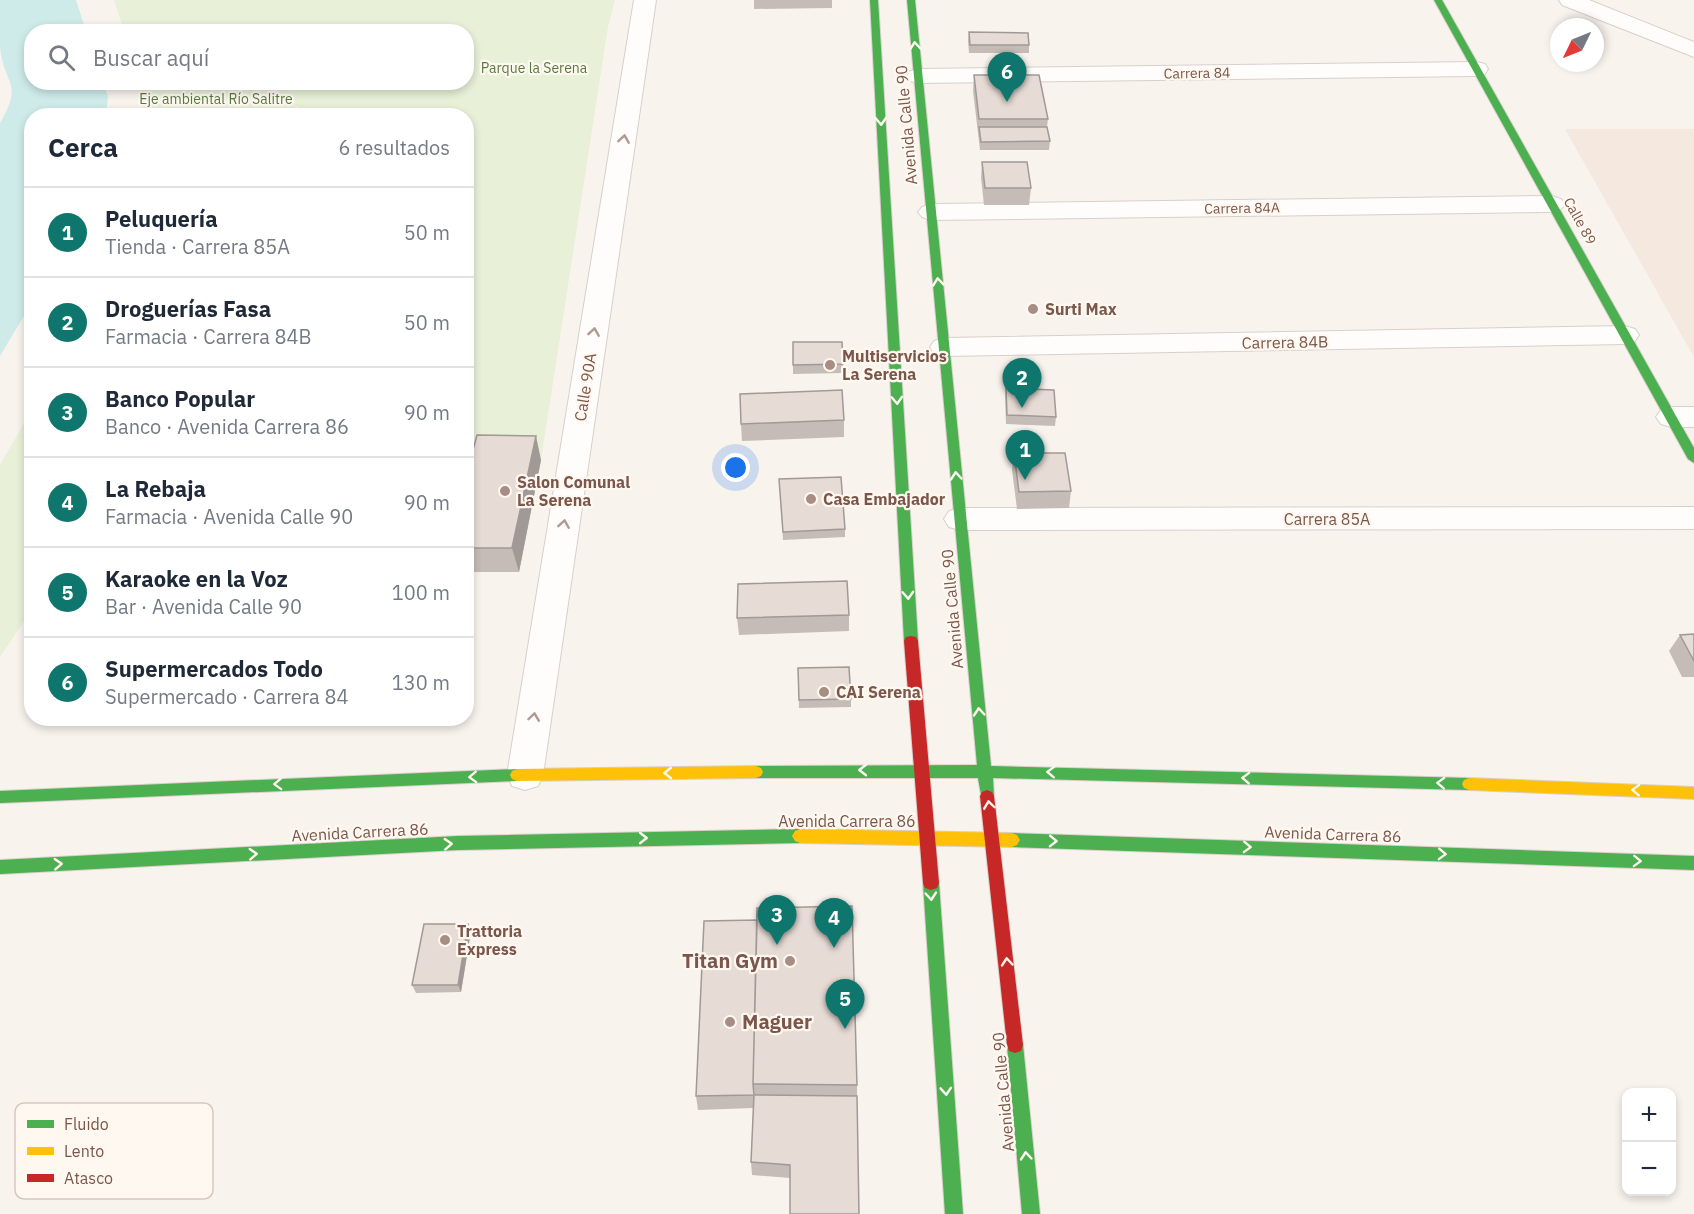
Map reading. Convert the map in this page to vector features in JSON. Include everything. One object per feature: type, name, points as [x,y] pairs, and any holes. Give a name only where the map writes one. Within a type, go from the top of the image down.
[{"type":"main road","name":"Avenida Calle 90","points":[[874,0],[909,623],[938,974],[954,1214]]},
{"type":"main road","name":"Avenida Calle 90","points":[[911,0],[984,771],[994,840],[1031,1214]]},
{"type":"main road","name":"Calle 89","points":[[1438,0],[1625,335],[1682,417],[1694,459]]},
{"type":"main road","points":[[0,797],[525,775],[921,770],[1694,792]]},
{"type":"main road","name":"Avenida Carrera 86","points":[[0,867],[458,843],[615,838],[826,836],[1694,862]]},
{"type":"street","name":"Calle 90A","points":[[525,775],[645,0]]},
{"type":"street","points":[[1570,0],[1694,50]]},
{"type":"street","name":"Carrera 84","points":[[918,76],[1477,69]]},
{"type":"street","name":"Carrera 84A","points":[[931,212],[1552,204]]},
{"type":"street","name":"Carrera 84B","points":[[944,348],[1625,335]]},
{"type":"street","name":"Carrera 85A","points":[[960,519],[1694,518]]},
{"type":"shaded area","points":[[1565,129],[1694,129],[1694,357]]},
{"type":"green space","name":"Parque la Serena","points":[[114,0],[615,0],[608,27],[541,460],[519,572],[474,572],[474,108],[298,108],[296,106],[296,108],[143,108],[139,90],[270,90],[291,103],[277,90],[474,90],[474,24],[122,24]]},
{"type":"green space","points":[[24,423],[24,621],[0,657],[0,465]]},
{"type":"water","points":[[0,0],[76,0],[84,24],[24,24],[24,90],[106,90],[108,96],[107,108],[24,108],[24,316],[0,356],[0,123],[7,110],[12,91],[0,47]]},
{"type":"building","points":[[969,32],[1028,33],[1029,45],[970,45]]},
{"type":"building","points":[[974,75],[1039,75],[1048,119],[979,119]]},
{"type":"building","points":[[979,127],[1047,127],[1050,141],[981,142]]},
{"type":"building","points":[[982,162],[1027,162],[1031,188],[985,188]]},
{"type":"building","points":[[793,342],[842,342],[843,364],[793,365]]},
{"type":"building","points":[[1006,388],[1054,390],[1056,417],[1007,415]]},
{"type":"building","points":[[842,390],[844,420],[741,424],[740,394]]},
{"type":"building","name":"Salon Comunal La Serena","points":[[477,435],[536,436],[512,548],[474,548],[474,446]]},
{"type":"building","points":[[1014,453],[1065,453],[1071,491],[1019,492]]},
{"type":"building","points":[[841,477],[845,529],[783,532],[779,479]]},
{"type":"building","points":[[847,581],[849,615],[737,618],[738,584]]},
{"type":"building","points":[[1694,634],[1694,661],[1680,635]]},
{"type":"building","name":"CAI Serena","points":[[849,667],[851,699],[799,700],[798,668]]},
{"type":"building","points":[[852,906],[857,1085],[753,1084],[757,908]]},
{"type":"building","name":"Maguer","points":[[757,920],[754,1095],[696,1096],[704,921]]},
{"type":"building","points":[[424,924],[468,924],[458,985],[412,985]]},
{"type":"building","points":[[754,1095],[857,1096],[859,1214],[790,1214],[790,1165],[751,1162]]},
{"type":"traffic: fast","points":[[874,0],[911,641]]},
{"type":"traffic: fast","points":[[911,0],[987,796]]},
{"type":"traffic: fast","points":[[1438,0],[1694,459]]},
{"type":"traffic: fast","points":[[756,772],[921,770],[1469,784]]},
{"type":"traffic: fast","points":[[0,797],[517,775]]},
{"type":"traffic: fast","points":[[0,867],[458,843],[800,836]]},
{"type":"traffic: fast","points":[[1012,840],[1694,863]]},
{"type":"traffic: fast","points":[[931,883],[954,1214]]},
{"type":"traffic: fast","points":[[1015,1045],[1031,1214]]},
{"type":"traffic: slow","points":[[517,775],[756,772]]},
{"type":"traffic: slow","points":[[1469,784],[1694,793]]},
{"type":"traffic: slow","points":[[800,836],[1012,840]]},
{"type":"traffic: jam","points":[[911,641],[931,883]]},
{"type":"traffic: jam","points":[[987,796],[1015,1045]]},
{"type":"place","name":"Supermercados Todo","points":[[1007,102]]},
{"type":"place","name":"Surti Max","points":[[1033,309]]},
{"type":"place","name":"Multiservicios La Serena","points":[[830,365]]},
{"type":"place","name":"Droguerías Fasa","points":[[1022,408]]},
{"type":"place","name":"Peluquería","points":[[1025,480]]},
{"type":"place","name":"Salon Comunal La Serena","points":[[505,491]]},
{"type":"place","name":"Casa Embajador","points":[[811,499]]},
{"type":"place","name":"CAI Serena","points":[[824,692]]},
{"type":"place","name":"Trattoria Express","points":[[445,940]]},
{"type":"place","name":"Banco Popular","points":[[777,945]]},
{"type":"place","name":"La Rebaja","points":[[834,948]]},
{"type":"place","name":"Titan Gym","points":[[790,961]]},
{"type":"place","name":"Maguer","points":[[730,1022]]},
{"type":"place","name":"Karaoke en la Voz","points":[[845,1029]]},
{"type":"park label","name":"Eje ambiental Río Salitre","points":[[216,99]]}]
